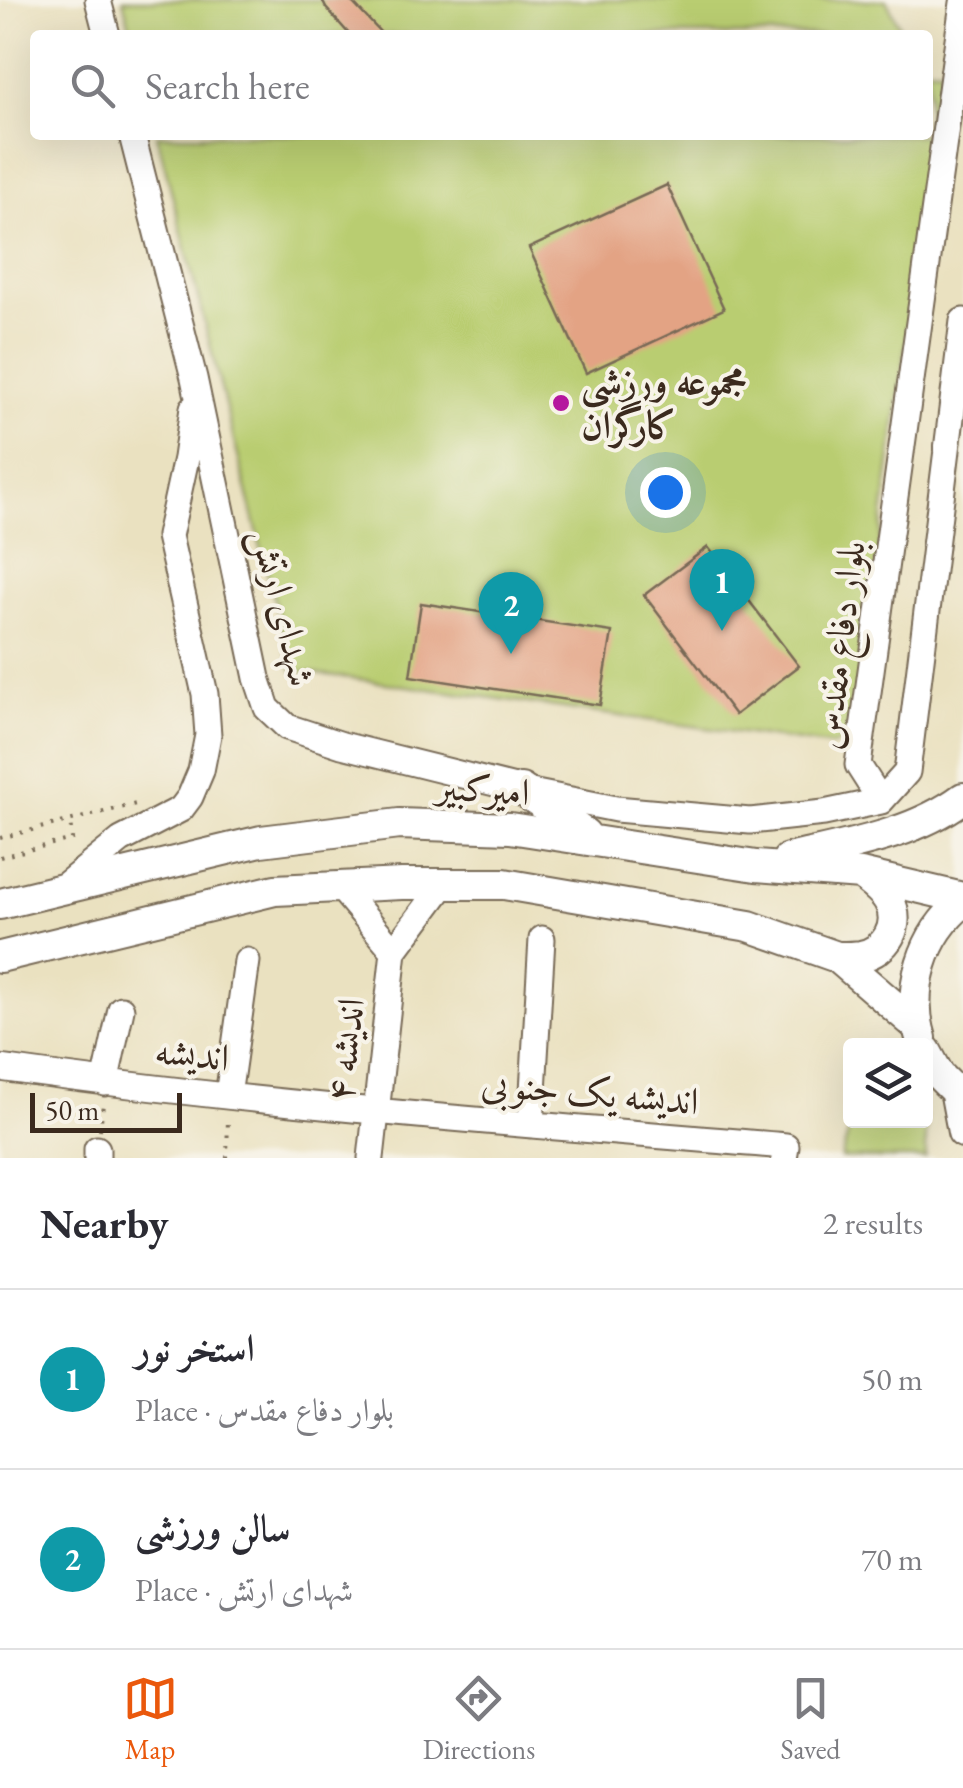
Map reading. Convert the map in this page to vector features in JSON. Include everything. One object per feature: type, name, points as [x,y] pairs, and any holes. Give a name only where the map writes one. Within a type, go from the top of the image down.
[{"type":"main road","points":[[521,789],[596,842]]},
{"type":"main road","points":[[756,866],[875,838],[941,814],[963,798]]},
{"type":"main road","name":"امیرکبیر","points":[[0,904],[262,841],[399,824],[510,828],[756,866],[861,874],[963,900]]},
{"type":"main road","points":[[0,957],[275,890],[444,884],[504,884],[749,926],[837,957],[863,956],[881,947],[892,932],[894,917],[890,902],[861,874]]},
{"type":"main road","points":[[922,1038],[916,986],[926,948],[948,914],[963,900]]},
{"type":"main road","points":[[837,957],[919,1038]]},
{"type":"main road","points":[[933,1064],[960,1097],[963,1132]]},
{"type":"street","points":[[98,0],[105,30]]},
{"type":"street","name":"بلوار دفاع مقدس","points":[[881,802],[858,765],[963,3]]},
{"type":"street","name":"شهدای ارتش","points":[[133,140],[194,378],[256,678],[267,708],[287,727],[342,745],[616,809],[750,821],[881,802]]},
{"type":"street","points":[[920,305],[963,312]]},
{"type":"street","points":[[881,802],[907,772],[963,321]]},
{"type":"street","name":"شهدای ارتش","points":[[60,890],[120,840],[181,809],[201,771],[208,735],[204,694],[169,536],[191,430],[194,378]]},
{"type":"street","points":[[340,887],[394,951],[444,884]]},
{"type":"street","points":[[531,1125],[542,939]]},
{"type":"street","name":"اندیشه ۴","points":[[370,1158],[394,951]]},
{"type":"street","points":[[228,1096],[247,961]]},
{"type":"street","points":[[105,1083],[121,1009]]},
{"type":"street","name":"اندیشه","points":[[0,1068],[376,1111]]},
{"type":"street","name":"اندیشه یک جنوبی","points":[[376,1111],[786,1146],[784,1158]]},
{"type":"path","points":[[0,838],[136,805]]},
{"type":"path","points":[[0,858],[72,840],[70,821]]},
{"type":"path","points":[[97,1154],[105,1083]]},
{"type":"path","points":[[227,1158],[228,1096]]},
{"type":"green space","points":[[123,0],[886,0],[901,30],[131,30]]},
{"type":"green space","name":"مجموعه ورزشی کارگران","points":[[933,68],[942,69],[933,137]]},
{"type":"green space","name":"مجموعه ورزشی کارگران","points":[[158,140],[933,140],[855,729],[834,746],[292,670]]},
{"type":"green space","points":[[850,1128],[926,1128],[926,1158],[841,1158]]},
{"type":"building","points":[[322,0],[350,0],[378,30],[346,30]]},
{"type":"building","points":[[667,185],[724,309],[586,373],[529,248]]},
{"type":"building","points":[[708,547],[799,666],[735,715],[644,595]]},
{"type":"building","points":[[421,603],[612,632],[600,705],[410,676]]},
{"type":"place","name":"مجموعه ورزشی کارگران","points":[[561,403]]},
{"type":"place","name":"استخر نور","points":[[722,631]]},
{"type":"place","name":"سالن ورزشی","points":[[511,654]]}]
